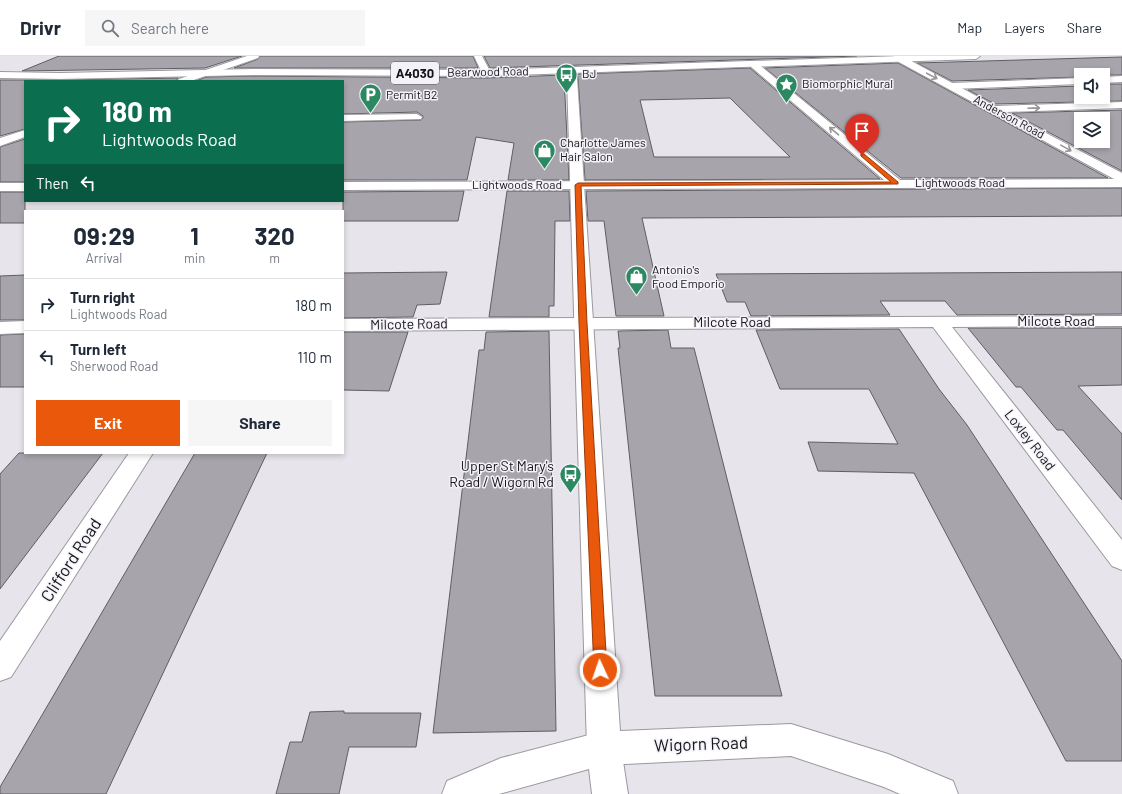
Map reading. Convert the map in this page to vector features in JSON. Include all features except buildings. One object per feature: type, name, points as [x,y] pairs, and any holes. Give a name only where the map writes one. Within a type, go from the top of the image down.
[{"type":"street","points":[[185,80],[255,56]]},
{"type":"street","points":[[478,56],[486,72]]},
{"type":"street","name":"Bearwood Road","points":[[0,74],[60,76],[206,73],[486,72],[753,64],[898,57],[976,56]]},
{"type":"street","name":"Anderson Road","points":[[898,57],[1122,178]]},
{"type":"street","points":[[753,64],[896,183]]},
{"type":"street","points":[[569,70],[572,78],[578,185],[583,323],[604,748],[610,794]]},
{"type":"street","points":[[995,109],[1122,105]]},
{"type":"street","points":[[344,118],[417,117]]},
{"type":"street","points":[[0,142],[24,133]]},
{"type":"street","name":"Lightwoods Road","points":[[344,186],[1122,183]]},
{"type":"street","points":[[0,188],[24,187]]},
{"type":"street","name":"Milcote Road","points":[[344,325],[1122,321]]},
{"type":"street","name":"Loxley Road","points":[[938,322],[1122,559]]},
{"type":"street","points":[[0,328],[24,327]]},
{"type":"street","name":"Clifford Road","points":[[0,667],[140,454]]},
{"type":"street","name":"Wigorn Road","points":[[460,794],[501,775],[604,748],[690,743],[791,740],[888,771],[940,794]]},
{"type":"lane","points":[[1110,80],[1122,79]]},
{"type":"lane","points":[[951,86],[1074,81]]},
{"type":"place","name":"BJ","points":[[566,94]]},
{"type":"place","name":"Biomorphic Mural","points":[[787,104]]},
{"type":"place","name":"Permit B2","points":[[370,114]]},
{"type":"place","name":"Charlotte James Hair Salon","points":[[545,170]]},
{"type":"place","name":"Antonio's Food Emporio","points":[[637,296]]},
{"type":"place","name":"Upper St Mary's Road / Wigorn Rd","points":[[570,494]]},
{"type":"route","points":[[600,670],[583,323],[578,185],[896,183],[862,155]]}]
